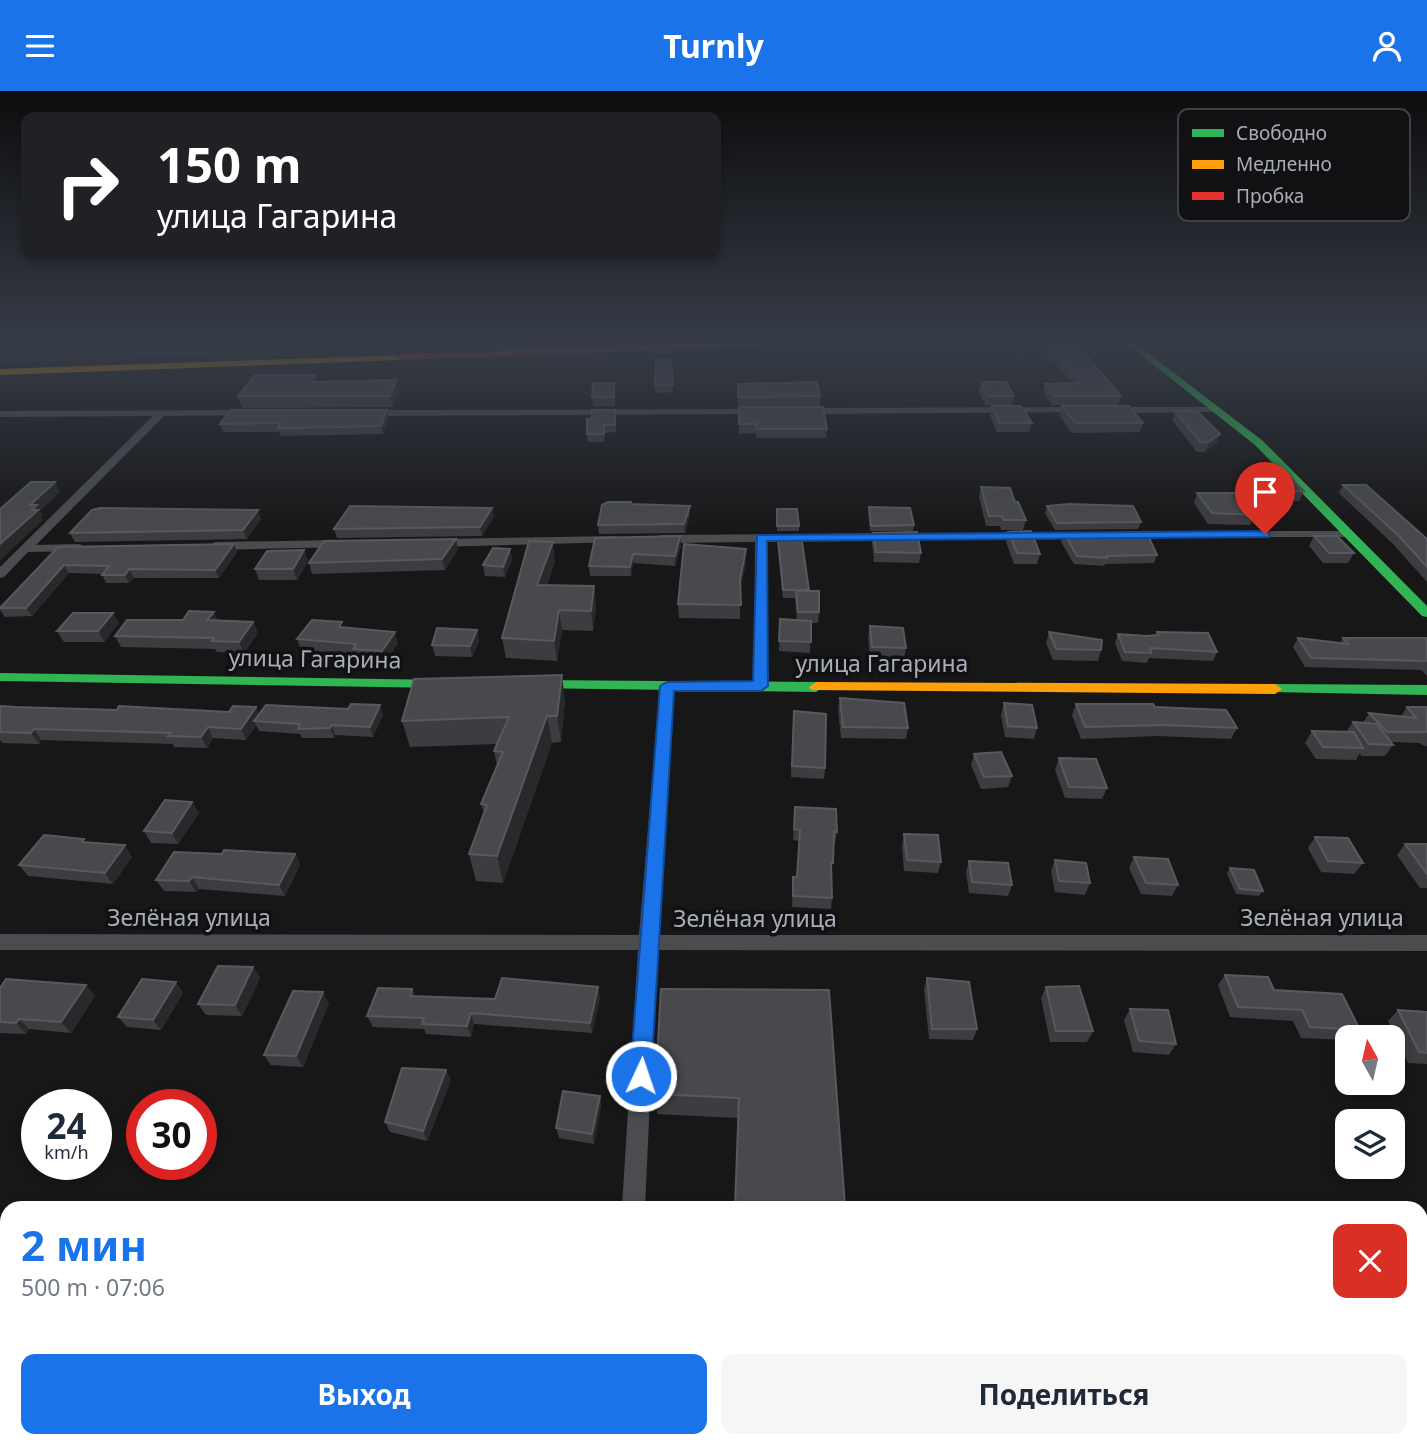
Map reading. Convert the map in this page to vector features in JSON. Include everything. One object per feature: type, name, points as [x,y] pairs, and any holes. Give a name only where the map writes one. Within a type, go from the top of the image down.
[{"type":"street","points":[[1211,406],[1259,443],[1427,613]]},
{"type":"street","points":[[799,411],[1091,410]]},
{"type":"street","points":[[1105,410],[1216,410]]},
{"type":"street","points":[[355,413],[771,411]]},
{"type":"street","points":[[0,414],[258,413]]},
{"type":"street","points":[[0,574],[161,414]]},
{"type":"street","points":[[1111,535],[1349,534]]},
{"type":"street","points":[[650,540],[1097,535]]},
{"type":"street","points":[[761,538],[761,686]]},
{"type":"street","points":[[427,543],[636,540]]},
{"type":"street","points":[[205,546],[358,544]]},
{"type":"street","points":[[24,549],[94,548]]},
{"type":"street","name":"улица Гагарина","points":[[0,677],[457,684]]},
{"type":"street","name":"улица Гагарина","points":[[513,685],[1427,690]]},
{"type":"street","points":[[634,1201],[648,944],[667,686]]},
{"type":"street","name":"Зелёная улица","points":[[0,943],[1427,943]]},
{"type":"building","points":[[992,406],[1021,406],[1032,423],[999,423]]},
{"type":"building","points":[[1062,406],[1129,406],[1143,423],[1075,423]]},
{"type":"building","points":[[739,407],[823,407],[827,429],[757,429],[756,424],[739,424]]},
{"type":"building","points":[[231,410],[387,410],[381,426],[278,428],[281,423],[220,424]]},
{"type":"building","points":[[592,410],[615,410],[615,425],[604,425],[604,434],[587,434],[587,419],[592,418]]},
{"type":"building","points":[[1175,411],[1197,411],[1220,434],[1209,442],[1200,442]]},
{"type":"building","points":[[1288,475],[1304,491],[1280,491],[1265,476]]},
{"type":"building","points":[[31,482],[55,482],[30,505],[37,505],[32,510],[38,510],[0,544],[0,509]]},
{"type":"building","points":[[1343,485],[1366,485],[1427,539],[1427,567],[1398,535]]},
{"type":"building","points":[[981,487],[1010,488],[1026,520],[1004,520],[1002,516],[989,516]]},
{"type":"building","points":[[1197,493],[1242,493],[1255,515],[1212,513]]},
{"type":"building","points":[[608,502],[690,506],[684,524],[598,525],[602,505]]},
{"type":"building","points":[[350,506],[492,508],[480,527],[334,529]]},
{"type":"building","points":[[1047,506],[1133,506],[1141,522],[1057,523]]},
{"type":"building","points":[[869,507],[910,508],[914,525],[871,526]]},
{"type":"building","points":[[777,509],[797,509],[799,526],[777,526]]},
{"type":"building","points":[[92,510],[258,510],[243,530],[70,533]]},
{"type":"building","points":[[1031,531],[1040,554],[1017,553],[1008,532]]},
{"type":"building","points":[[917,532],[921,553],[876,552],[873,533]]},
{"type":"building","points":[[1064,533],[1147,533],[1157,555],[1106,556],[1107,558],[1077,556]]},
{"type":"building","points":[[801,535],[809,590],[783,590],[778,536]]},
{"type":"building","points":[[680,536],[675,556],[633,554],[630,567],[589,566],[595,538]]},
{"type":"building","points":[[1314,536],[1337,536],[1354,553],[1329,553]]},
{"type":"building","points":[[456,539],[442,559],[309,563],[324,541]]},
{"type":"building","points":[[529,541],[553,542],[537,585],[594,586],[591,611],[559,610],[554,641],[502,638]]},
{"type":"building","points":[[234,544],[215,570],[129,569],[125,575],[102,575],[109,566],[64,565],[26,608],[0,608],[58,547]]},
{"type":"building","points":[[684,544],[746,549],[740,580],[741,605],[678,604]]},
{"type":"building","points":[[493,548],[510,549],[503,567],[483,565]]},
{"type":"building","points":[[304,550],[293,569],[255,569],[267,551]]},
{"type":"building","points":[[796,591],[819,591],[819,612],[798,612]]},
{"type":"building","points":[[189,611],[214,612],[207,620],[253,622],[239,642],[212,641],[214,638],[115,636],[127,620],[183,620]]},
{"type":"building","points":[[73,613],[113,613],[98,631],[57,631]]},
{"type":"building","points":[[780,619],[811,621],[811,642],[779,641]]},
{"type":"building","points":[[312,620],[342,622],[339,627],[395,632],[382,651],[353,649],[356,644],[297,639]]},
{"type":"building","points":[[870,626],[903,628],[906,648],[872,647]]},
{"type":"building","points":[[437,628],[477,630],[470,646],[432,645]]},
{"type":"building","points":[[1049,632],[1102,640],[1101,650],[1056,649]]},
{"type":"building","points":[[1157,632],[1208,633],[1217,652],[1150,648],[1151,653],[1125,652],[1118,634],[1147,636],[1158,635]]},
{"type":"building","points":[[1298,638],[1348,644],[1343,638],[1427,638],[1427,661],[1311,658]]},
{"type":"building","points":[[562,675],[557,716],[547,716],[497,856],[469,854],[487,805],[481,804],[503,752],[494,751],[509,717],[402,721],[414,679]]},
{"type":"building","points":[[840,698],[904,703],[908,728],[843,727]]},
{"type":"building","points":[[1004,703],[1032,705],[1037,728],[1008,726]]},
{"type":"building","points":[[351,704],[380,705],[370,727],[332,725],[330,728],[298,729],[300,724],[254,721],[266,705],[348,709]]},
{"type":"building","points":[[1076,704],[1153,704],[1155,707],[1226,710],[1237,728],[1164,725],[1085,727]]},
{"type":"building","points":[[0,706],[117,710],[119,706],[229,712],[233,706],[256,707],[241,729],[208,727],[201,737],[168,736],[171,733],[34,729],[31,733],[0,732]]},
{"type":"building","points":[[1407,707],[1427,707],[1427,732],[1387,732],[1369,713],[1416,718]]},
{"type":"building","points":[[794,711],[826,714],[825,768],[792,766]]},
{"type":"building","points":[[1353,722],[1377,724],[1393,745],[1369,744]]},
{"type":"building","points":[[1312,731],[1354,732],[1363,748],[1323,747]]},
{"type":"building","points":[[1001,752],[1012,776],[984,777],[974,754]]},
{"type":"building","points":[[1059,758],[1096,759],[1107,788],[1069,787]]},
{"type":"building","points":[[165,800],[192,802],[172,833],[144,831]]},
{"type":"building","points":[[795,807],[836,809],[837,832],[834,831],[831,863],[832,898],[793,896],[800,830],[794,829]]},
{"type":"building","points":[[904,834],[938,835],[941,862],[907,860]]},
{"type":"building","points":[[44,835],[84,839],[82,842],[125,845],[105,873],[19,865]]},
{"type":"building","points":[[1315,837],[1348,838],[1363,863],[1328,861]]},
{"type":"building","points":[[1405,844],[1427,844],[1427,874]]},
{"type":"building","points":[[224,850],[295,854],[279,885],[192,877],[189,881],[156,880],[174,852],[222,854]]},
{"type":"building","points":[[1134,857],[1168,859],[1178,885],[1146,883]]},
{"type":"building","points":[[1055,860],[1086,863],[1090,883],[1059,881]]},
{"type":"building","points":[[969,861],[1008,863],[1012,885],[972,882]]},
{"type":"building","points":[[1230,868],[1254,870],[1263,891],[1240,889]]},
{"type":"building","points":[[218,966],[253,967],[235,1005],[198,1004]]},
{"type":"building","points":[[1225,975],[1268,977],[1274,990],[1342,994],[1358,1025],[1335,1025],[1335,1028],[1310,1027],[1302,1010],[1238,1007]]},
{"type":"building","points":[[502,978],[598,987],[590,1023],[471,1013],[467,1026],[422,1024],[424,1018],[367,1016],[378,988],[412,989],[410,996],[495,999]]},
{"type":"building","points":[[927,978],[969,982],[977,1029],[932,1029]]},
{"type":"building","points":[[6,979],[86,985],[61,1022],[19,1019],[16,1023],[0,1022],[0,988]]},
{"type":"building","points":[[142,979],[176,982],[153,1020],[118,1017]]},
{"type":"building","points":[[1079,986],[1093,1031],[1056,1031],[1046,987]]},
{"type":"building","points":[[661,989],[829,990],[845,1201],[735,1201],[739,1098],[655,1094]]},
{"type":"building","points":[[293,991],[323,992],[296,1056],[264,1055]]},
{"type":"building","points":[[1130,1009],[1168,1010],[1176,1044],[1139,1041]]},
{"type":"building","points":[[1398,1010],[1427,1012],[1427,1053],[1419,1052]]},
{"type":"building","points":[[402,1068],[446,1070],[423,1131],[385,1122]]},
{"type":"building","points":[[563,1091],[600,1096],[592,1134],[556,1128]]},
{"type":"traffic: fast","points":[[1212,406],[1259,443],[1427,613]]},
{"type":"traffic: fast","points":[[0,677],[444,684]]},
{"type":"traffic: fast","points":[[534,685],[816,687]]},
{"type":"traffic: fast","points":[[1275,689],[1427,690]]},
{"type":"traffic: slow","points":[[816,687],[1275,689]]},
{"type":"route","points":[[641,1076],[667,686],[761,686],[761,538],[1265,534]]}]
